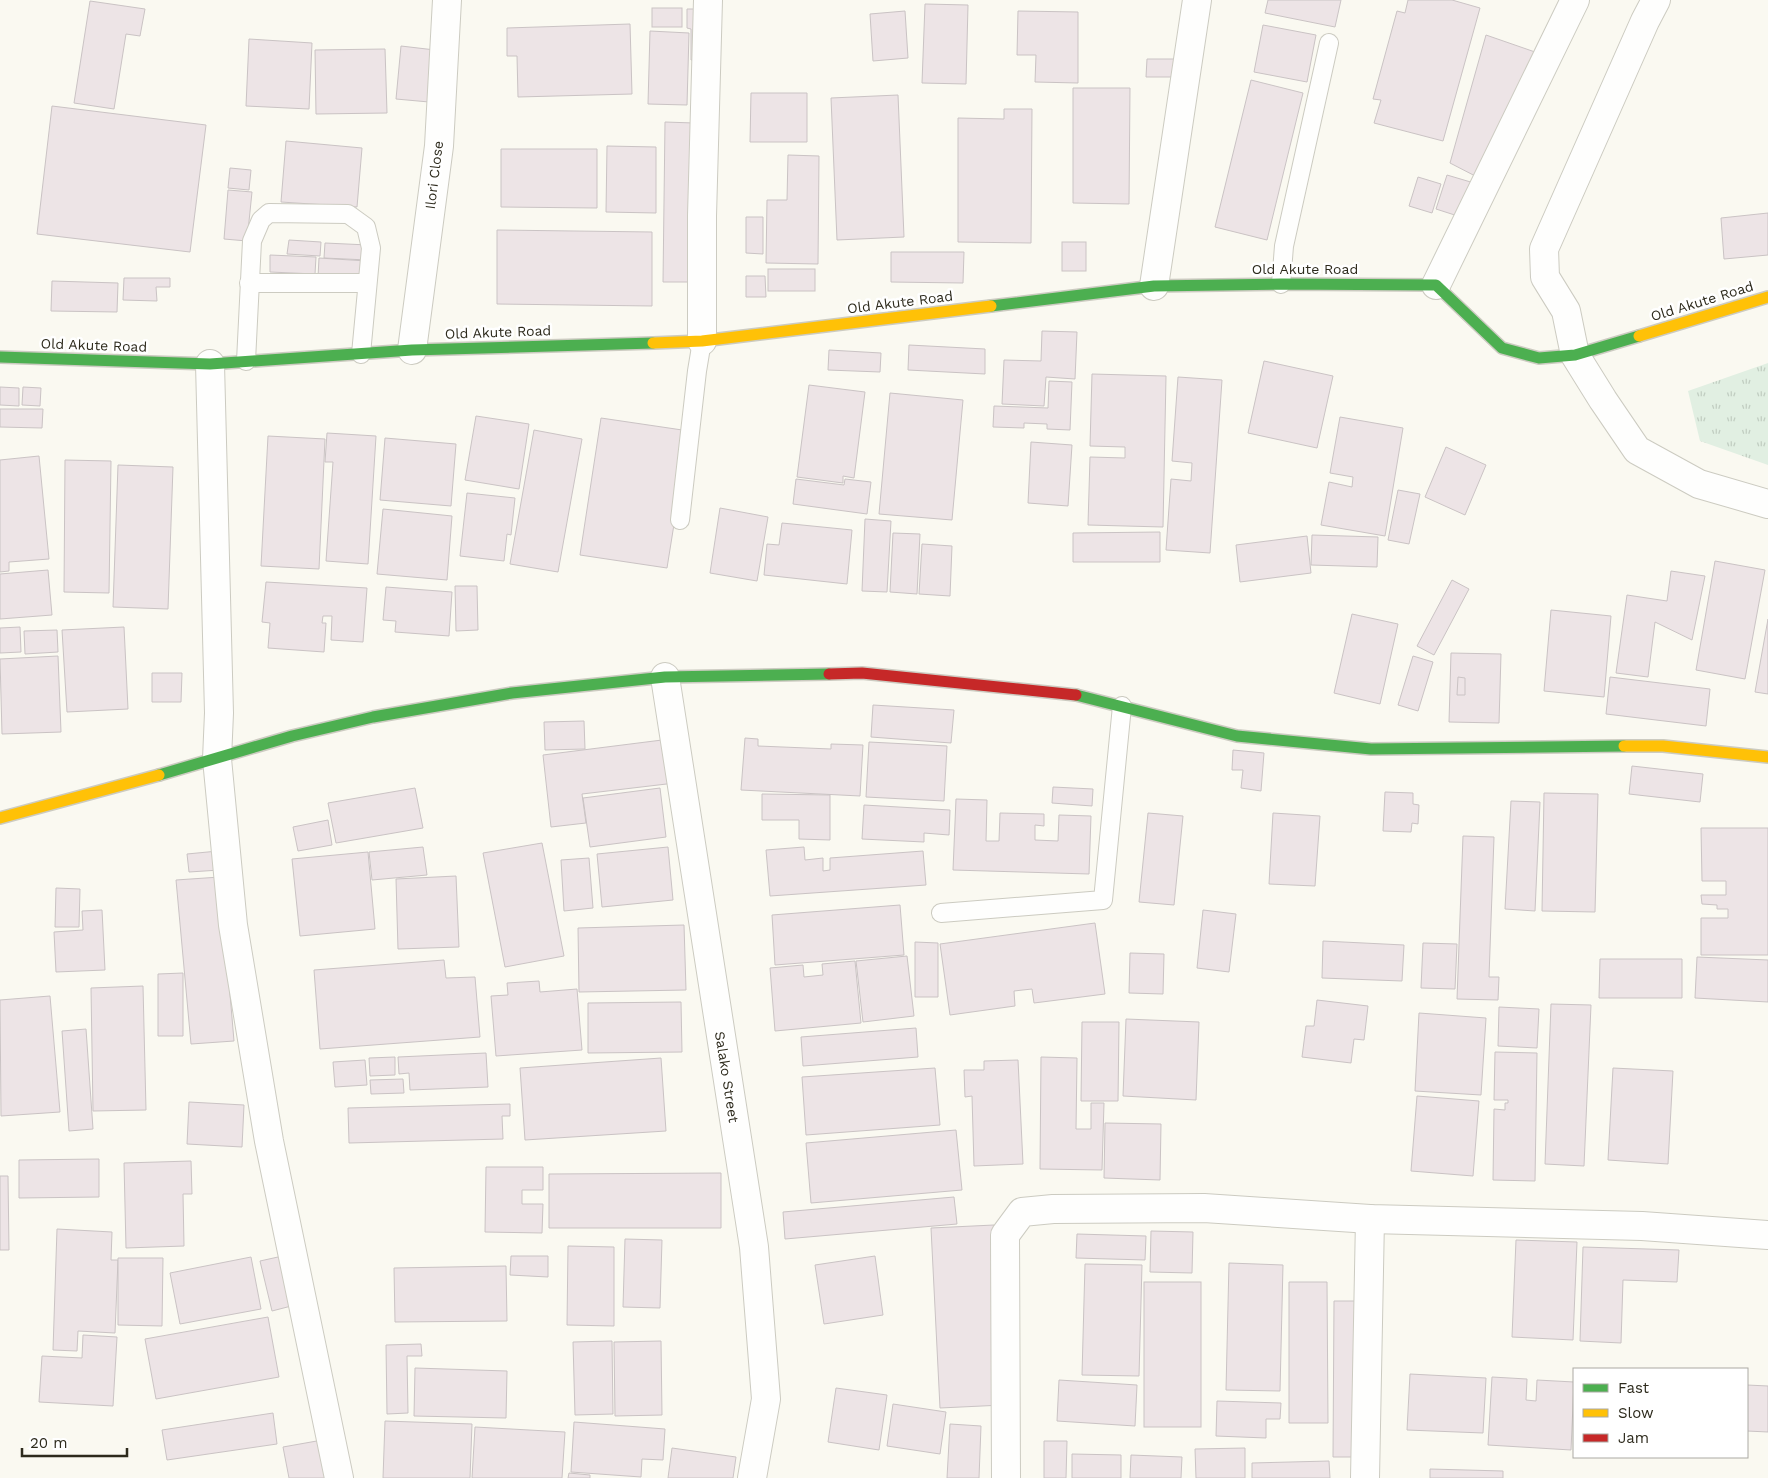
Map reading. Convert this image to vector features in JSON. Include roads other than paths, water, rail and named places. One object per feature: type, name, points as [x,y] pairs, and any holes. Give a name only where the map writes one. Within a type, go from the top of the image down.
[{"type":"street","name":"Ilori Close","points":[[412,350],[439,146],[447,0]]},
{"type":"street","points":[[702,341],[702,206],[708,0]]},
{"type":"street","points":[[1154,286],[1198,0]]},
{"type":"street","points":[[1436,285],[1575,0]]},
{"type":"street","points":[[1656,0],[1544,249],[1545,277],[1566,311],[1575,355],[1637,450],[1698,484],[1768,504]]},
{"type":"street","name":"Old Akute Road","points":[[0,357],[210,364],[412,350],[702,341],[1154,286],[1281,284],[1436,285],[1502,348],[1539,358],[1575,355],[1768,297]]},
{"type":"street","points":[[210,364],[219,713],[217,758],[233,925],[269,1141],[339,1478]]},
{"type":"street","points":[[0,818],[292,736],[373,717],[512,693],[665,677],[862,673],[1074,694],[1237,736],[1371,748],[1663,746],[1768,757]]},
{"type":"street","name":"Salako Street","points":[[665,677],[754,1247],[766,1399],[752,1478]]},
{"type":"street","points":[[1006,1478],[1005,1235],[1022,1212],[1204,1208],[1370,1219],[1642,1226],[1768,1235]]},
{"type":"street","points":[[1365,1478],[1370,1219]]},
{"type":"lane","points":[[1281,284],[1284,246],[1329,43]]},
{"type":"lane","points":[[246,361],[252,241],[261,220],[268,213],[348,214],[366,227],[371,248],[361,354]]},
{"type":"lane","points":[[249,283],[367,283]]},
{"type":"lane","points":[[680,520],[702,341]]},
{"type":"lane","points":[[941,913],[1102,900],[1122,706]]}]
